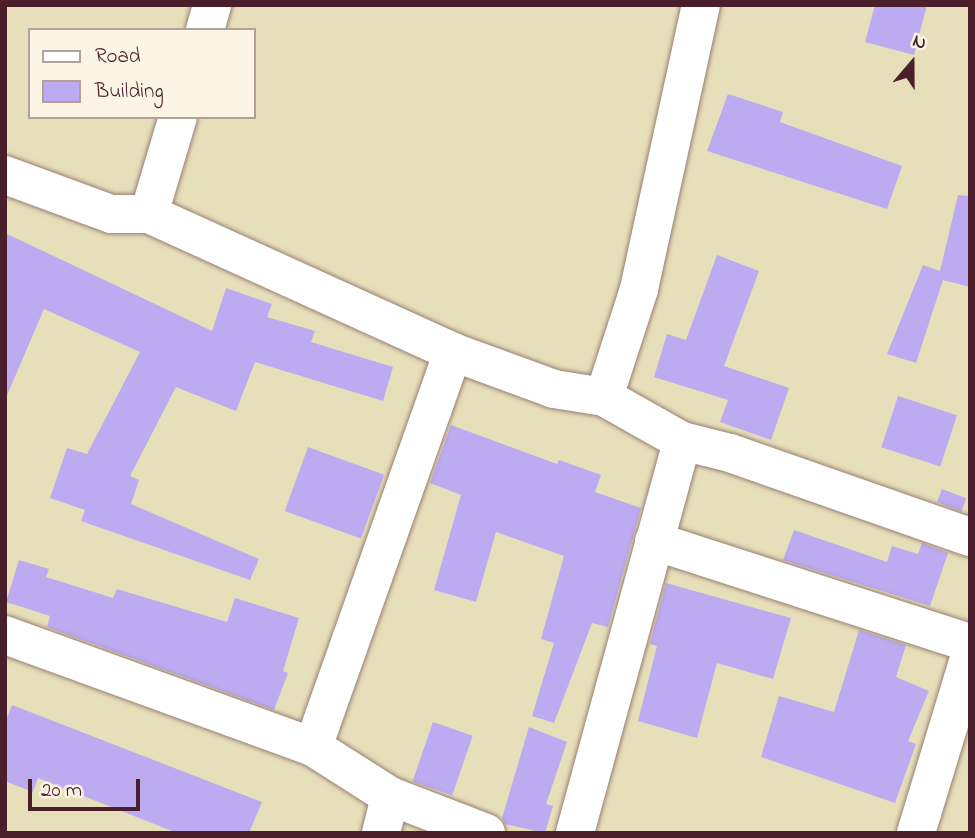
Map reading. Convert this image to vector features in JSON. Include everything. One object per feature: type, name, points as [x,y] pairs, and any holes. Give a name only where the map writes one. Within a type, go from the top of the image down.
[{"type":"street","points":[[206,28],[212,5]]},
{"type":"street","points":[[604,397],[639,289],[701,5]]},
{"type":"street","points":[[149,214],[177,119]]},
{"type":"street","points":[[5,176],[111,214],[149,214],[453,352],[554,389],[604,397],[682,442],[730,453],[970,537]]},
{"type":"street","points":[[313,747],[453,352]]},
{"type":"street","points":[[575,833],[682,442]]},
{"type":"street","points":[[654,541],[970,643]]},
{"type":"street","points":[[5,635],[313,747],[390,796],[486,833]]},
{"type":"street","points":[[916,833],[970,655]]},
{"type":"street","points":[[381,833],[390,796]]},
{"type":"building","points":[[875,5],[927,5],[914,55],[865,42]]},
{"type":"building","points":[[728,94],[783,112],[780,122],[902,166],[887,209],[707,151]]},
{"type":"building","points":[[958,195],[970,196],[970,287],[943,280],[916,363],[887,354],[923,265],[940,271]]},
{"type":"building","points":[[5,233],[212,331],[226,288],[272,304],[267,317],[315,331],[311,342],[393,367],[383,401],[255,362],[236,411],[176,387],[130,476],[139,480],[131,504],[259,559],[250,580],[81,521],[85,510],[50,498],[67,448],[87,454],[140,352],[44,309],[5,400]]},
{"type":"building","points":[[717,255],[759,271],[724,366],[789,388],[771,440],[720,422],[728,400],[654,377],[667,334],[686,340]]},
{"type":"building","points":[[898,396],[957,415],[940,467],[881,447]]},
{"type":"building","points":[[451,425],[557,464],[559,460],[601,475],[595,492],[641,508],[608,627],[592,623],[554,723],[532,716],[554,643],[541,639],[564,556],[496,532],[476,602],[434,590],[461,495],[430,483]]},
{"type":"building","points":[[308,447],[384,475],[361,539],[285,511]]},
{"type":"building","points":[[942,489],[966,498],[961,511],[937,502]]},
{"type":"building","points":[[794,530],[887,562],[892,546],[918,554],[922,543],[948,553],[930,606],[783,560]]},
{"type":"building","points":[[19,560],[49,569],[46,577],[113,598],[117,589],[227,622],[235,598],[299,618],[283,671],[288,673],[274,710],[47,627],[50,616],[6,602]]},
{"type":"building","points":[[666,583],[791,618],[773,679],[717,663],[697,738],[638,721],[657,646],[650,644]]},
{"type":"building","points":[[859,630],[906,645],[896,677],[929,691],[908,741],[916,744],[895,803],[761,757],[779,696],[834,712]]},
{"type":"building","points":[[12,705],[262,802],[249,833],[177,833],[38,778],[33,792],[5,781],[5,723]]},
{"type":"building","points":[[433,722],[473,736],[452,795],[412,782]]},
{"type":"building","points":[[529,727],[567,742],[546,804],[553,806],[545,833],[505,824],[502,818]]}]
